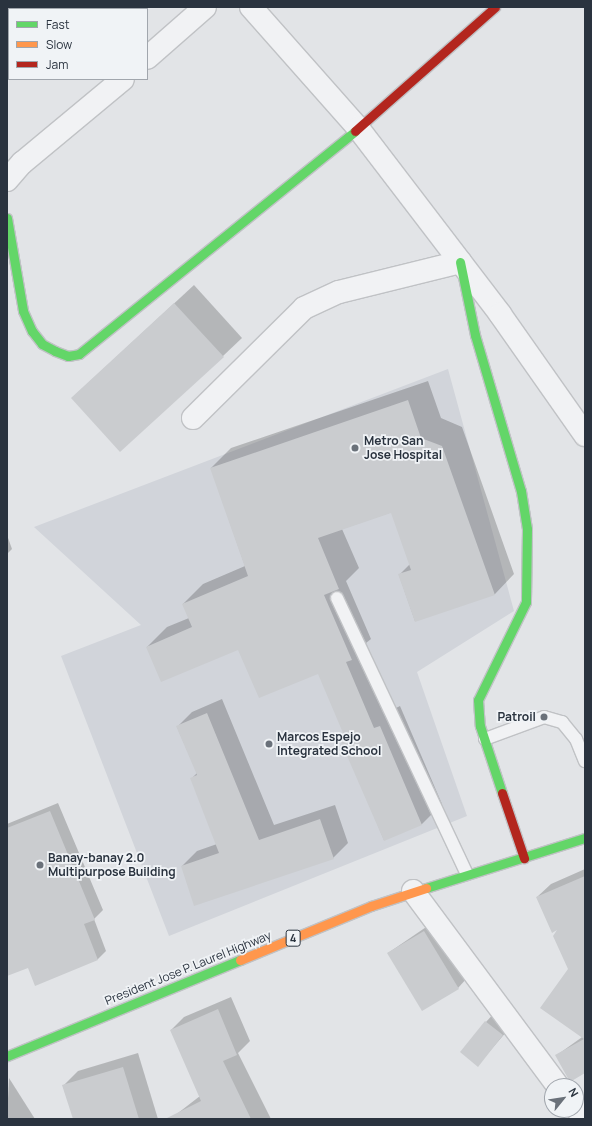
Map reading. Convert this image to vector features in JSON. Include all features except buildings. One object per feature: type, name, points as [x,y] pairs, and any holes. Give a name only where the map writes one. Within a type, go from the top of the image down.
[{"type":"main road","points":[[7,218],[23,311],[32,331],[42,344],[55,351],[79,354],[358,128],[495,7]]},
{"type":"main road","points":[[460,262],[475,335],[521,491],[527,529],[526,602],[478,700],[484,740],[524,858]]},
{"type":"main road","name":"President Jose P. Laurel Highway","points":[[7,1056],[413,891],[585,838]]},
{"type":"street","points":[[148,57],[205,7]]},
{"type":"street","points":[[251,7],[358,128],[460,262],[585,435]]},
{"type":"street","points":[[7,180],[22,163],[122,80]]},
{"type":"street","points":[[193,418],[304,308],[340,292],[460,262]]},
{"type":"street","points":[[413,891],[552,1078]]},
{"type":"lane","points":[[336,598],[467,874]]},
{"type":"lane","points":[[484,740],[544,717],[562,722],[576,739],[585,761]]},
{"type":"shaded area","points":[[448,369],[514,611],[417,672],[467,816],[169,936],[61,656],[141,625],[34,527]]},
{"type":"traffic: fast","points":[[7,218],[23,311],[32,331],[42,344],[55,351],[68,356],[79,354],[355,131]]},
{"type":"traffic: fast","points":[[460,262],[475,335],[521,491],[527,529],[526,602],[478,700],[480,726],[502,793]]},
{"type":"traffic: fast","points":[[426,888],[585,838]]},
{"type":"traffic: fast","points":[[7,1056],[240,960]]},
{"type":"traffic: slow","points":[[240,960],[371,906],[426,888]]},
{"type":"traffic: jam","points":[[355,131],[495,7]]},
{"type":"traffic: jam","points":[[502,793],[524,858]]},
{"type":"place","name":"Metro San Jose Hospital","points":[[355,448]]},
{"type":"place","name":"Patroil","points":[[544,717]]},
{"type":"place","name":"Marcos Espejo Integrated School","points":[[269,744]]},
{"type":"place","name":"Banay-banay 2.0 Multipurpose Building","points":[[40,865]]}]
